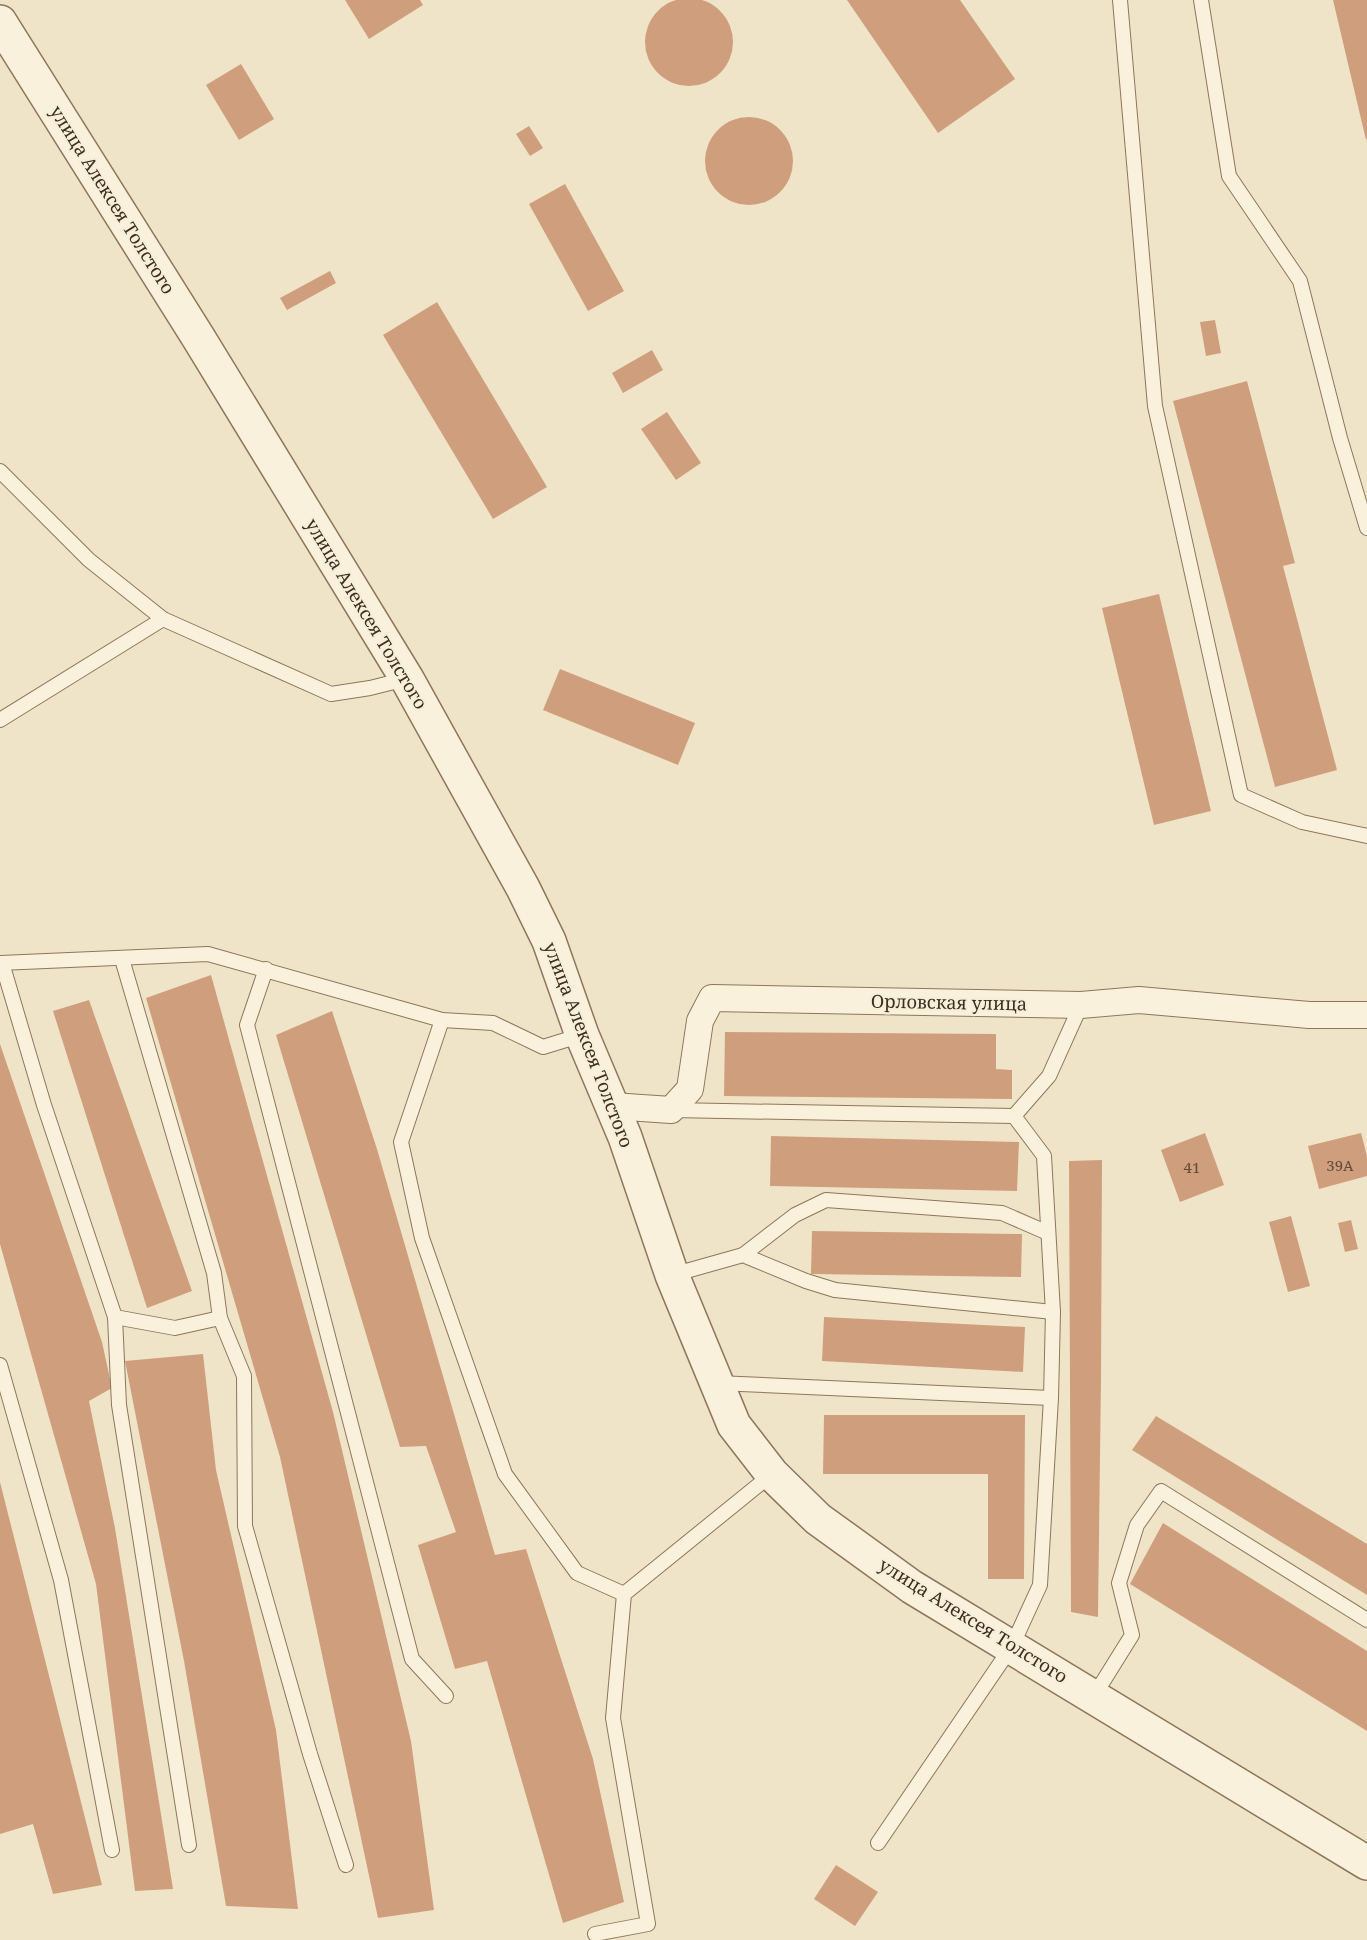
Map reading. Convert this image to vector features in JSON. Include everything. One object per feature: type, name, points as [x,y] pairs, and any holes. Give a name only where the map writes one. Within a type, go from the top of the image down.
[{"type":"street","name":"улица Алексея Толстого","points":[[0,22],[198,337],[407,679],[529,899],[549,941],[582,1035],[612,1106],[672,1275],[734,1425],[772,1474],[818,1519],[912,1587],[1367,1863]]},
{"type":"street","name":"Орловская улица","points":[[671,1110],[690,1089],[700,1021],[712,998],[1081,1005],[1139,1000],[1310,1015],[1367,1015]]},
{"type":"street","points":[[612,1106],[671,1110]]},
{"type":"lane","points":[[1120,0],[1155,406],[1241,795],[1302,822],[1367,836]]},
{"type":"lane","points":[[1201,0],[1229,176],[1300,281],[1340,438],[1367,528]]},
{"type":"lane","points":[[0,471],[88,560],[163,619],[331,694],[407,679]]},
{"type":"lane","points":[[0,720],[163,619]]},
{"type":"lane","points":[[189,1845],[119,1405],[115,1317],[1,963],[208,954],[442,1020],[493,1023],[543,1047],[582,1035]]},
{"type":"lane","points":[[122,959],[214,1273],[219,1318],[244,1376],[245,1526],[310,1754],[346,1865]]},
{"type":"lane","points":[[266,969],[247,1025],[412,1659],[446,1696]]},
{"type":"lane","points":[[671,1110],[1014,1116],[1049,1076],[1081,1005]]},
{"type":"lane","points":[[442,1020],[401,1142],[422,1238],[505,1474],[578,1573],[624,1594]]},
{"type":"lane","points":[[878,1844],[1012,1646],[1040,1585],[1051,1398],[1053,1312],[1044,1156],[1014,1116]]},
{"type":"lane","points":[[672,1275],[743,1255],[795,1215],[826,1200],[1002,1213],[1048,1233]]},
{"type":"lane","points":[[743,1255],[806,1281],[835,1290],[1053,1312]]},
{"type":"lane","points":[[115,1317],[175,1328],[219,1318]]},
{"type":"lane","points":[[0,1365],[61,1580],[112,1850]]},
{"type":"lane","points":[[717,1383],[1051,1398]]},
{"type":"lane","points":[[595,1934],[648,1924],[613,1718],[624,1594],[772,1474]]},
{"type":"lane","points":[[1094,1696],[1132,1635],[1119,1583],[1137,1525],[1161,1491],[1367,1620]]},
{"type":"building","points":[[689,-2],[706,1],[720,11],[730,25],[733,42],[730,59],[720,73],[706,83],[689,86],[672,83],[658,73],[648,59],[645,42],[648,25],[658,11],[672,1]]},
{"type":"building","points":[[345,0],[420,0],[423,5],[369,39]]},
{"type":"building","points":[[847,0],[960,0],[1015,79],[938,133]]},
{"type":"building","points":[[1333,0],[1367,0],[1366,140]]},
{"type":"building","points":[[241,64],[274,119],[239,140],[206,85]]},
{"type":"building","points":[[749,117],[774,124],[786,136],[793,161],[786,186],[774,198],[749,205],[724,198],[712,186],[705,161],[712,136],[724,124]]},
{"type":"building","points":[[529,126],[543,148],[530,156],[516,134]]},
{"type":"building","points":[[565,184],[624,291],[588,311],[529,204]]},
{"type":"building","points":[[330,271],[336,283],[287,310],[280,298]]},
{"type":"building","points":[[437,302],[547,487],[493,519],[383,335]]},
{"type":"building","points":[[1215,320],[1221,353],[1206,356],[1200,322]]},
{"type":"building","points":[[652,350],[663,370],[623,393],[612,373]]},
{"type":"building","points":[[1247,381],[1295,563],[1283,566],[1337,770],[1275,787],[1173,401]]},
{"type":"building","points":[[667,412],[701,463],[676,480],[641,429]]},
{"type":"building","points":[[1159,594],[1211,811],[1154,825],[1102,608]]},
{"type":"building","points":[[560,669],[695,723],[678,765],[543,710]]},
{"type":"building","points":[[211,975],[333,1412],[411,1741],[434,1910],[378,1918],[280,1457],[146,998]]},
{"type":"building","points":[[89,1000],[192,1291],[147,1308],[53,1011]]},
{"type":"building","points":[[332,1011],[377,1149],[495,1555],[526,1549],[593,1759],[624,1902],[563,1923],[487,1661],[455,1669],[418,1545],[456,1532],[426,1446],[400,1447],[276,1035]]},
{"type":"building","points":[[725,1032],[996,1034],[996,1069],[1012,1070],[1012,1099],[724,1096]]},
{"type":"building","points":[[0,1044],[102,1342],[112,1388],[89,1401],[115,1528],[173,1889],[135,1891],[96,1584],[0,1244]]},
{"type":"building","points":[[1205,1133],[1224,1185],[1180,1202],[1161,1150]]},
{"type":"building","points":[[1361,1133],[1367,1156],[1367,1176],[1319,1189],[1308,1146]]},
{"type":"building","points":[[771,1136],[1019,1142],[1017,1191],[770,1186]]},
{"type":"building","points":[[1102,1160],[1098,1617],[1071,1612],[1069,1161]]},
{"type":"building","points":[[1291,1216],[1310,1286],[1288,1292],[1269,1222]]},
{"type":"building","points":[[1351,1220],[1358,1249],[1345,1252],[1338,1223]]},
{"type":"building","points":[[812,1231],[1022,1234],[1021,1277],[811,1274]]},
{"type":"building","points":[[824,1317],[1025,1327],[1023,1372],[822,1361]]},
{"type":"building","points":[[203,1354],[216,1470],[276,1730],[298,1909],[226,1906],[184,1661],[125,1361]]},
{"type":"building","points":[[824,1415],[1025,1415],[1024,1579],[988,1579],[988,1474],[823,1474]]},
{"type":"building","points":[[1156,1416],[1367,1544],[1367,1595],[1132,1450]]},
{"type":"building","points":[[0,1482],[102,1885],[53,1894],[33,1824],[0,1834]]},
{"type":"building","points":[[1163,1523],[1367,1651],[1367,1731],[1130,1584]]},
{"type":"building","points":[[836,1865],[878,1892],[855,1926],[814,1899]]}]
